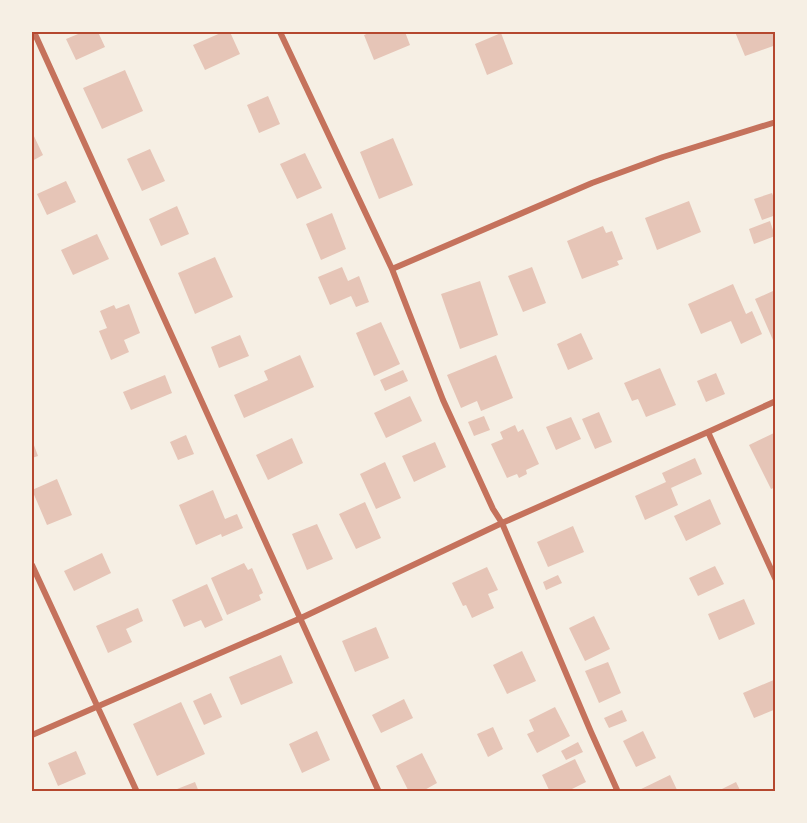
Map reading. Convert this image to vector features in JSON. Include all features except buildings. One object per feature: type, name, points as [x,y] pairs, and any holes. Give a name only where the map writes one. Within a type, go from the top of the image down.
[{"type":"street","points":[[34,32],[379,792]]},
{"type":"street","points":[[280,32],[392,269],[443,400],[493,509],[502,523],[618,792]]},
{"type":"street","points":[[392,269],[592,183],[776,122]]},
{"type":"street","points":[[32,735],[301,618],[502,523],[776,401]]},
{"type":"street","points":[[708,432],[776,579]]},
{"type":"street","points":[[32,565],[137,792]]}]
